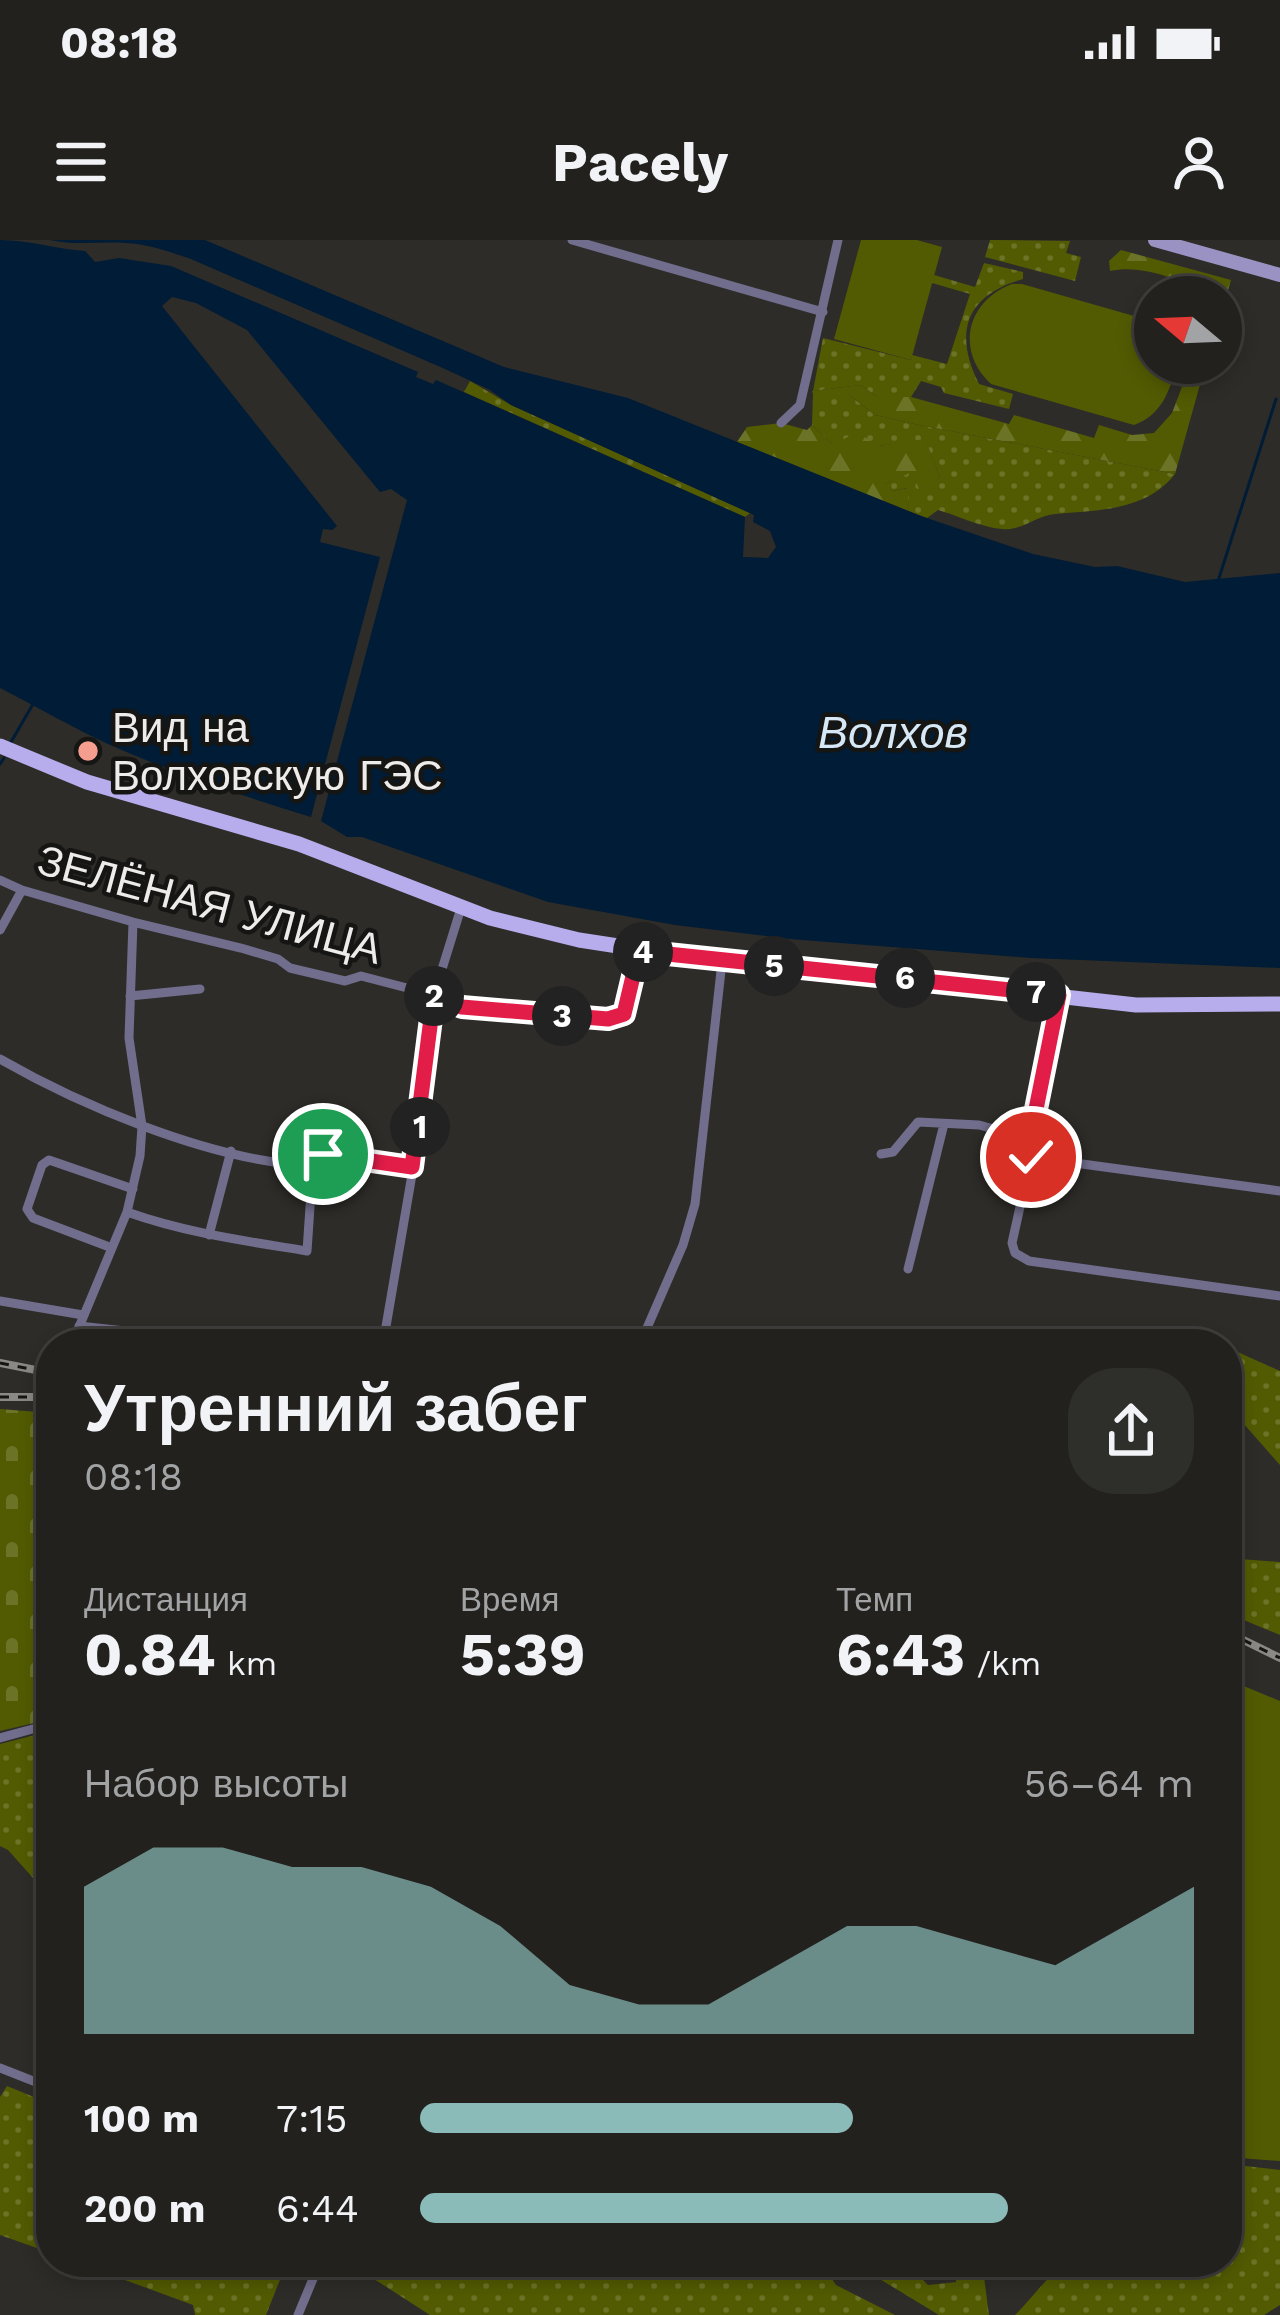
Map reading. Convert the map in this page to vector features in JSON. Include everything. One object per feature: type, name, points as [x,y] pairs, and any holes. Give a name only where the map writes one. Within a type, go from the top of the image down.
[{"type":"main road","points":[[0,746],[87,782],[299,844],[460,908],[535,931],[722,962],[1136,1006],[1280,1004]]},
{"type":"street","points":[[572,240],[824,312]]},
{"type":"street","points":[[781,423],[800,405],[838,240]]},
{"type":"street","points":[[1155,240],[1280,275]]},
{"type":"street","name":"ЗЕЛЁНАЯ УЛИЦА","points":[[0,880],[133,922],[278,959],[290,968],[345,981],[361,976],[462,1007],[608,1019],[624,1014],[639,951]]},
{"type":"street","points":[[0,930],[22,890]]},
{"type":"street","points":[[385,1329],[434,995],[460,908]]},
{"type":"street","points":[[78,1329],[128,1212],[142,1126],[129,1038],[133,922]]},
{"type":"street","points":[[646,1329],[695,1204],[722,962]]},
{"type":"street","points":[[130,996],[200,989]]},
{"type":"street","points":[[1059,995],[1030,1139],[1031,1157],[1014,1224],[1015,1253],[1029,1261],[1280,1296]]},
{"type":"street","points":[[0,1059],[50,1088],[142,1126],[231,1151],[301,1166],[332,1153],[412,1167]]},
{"type":"street","points":[[881,1154],[893,1152],[918,1122],[980,1125],[1030,1139]]},
{"type":"street","points":[[908,1269],[944,1124]]},
{"type":"street","points":[[209,1235],[231,1151]]},
{"type":"street","points":[[1031,1157],[1280,1192]]},
{"type":"street","points":[[112,1248],[33,1218],[27,1209],[34,1187],[42,1165],[49,1160],[133,1189]]},
{"type":"street","points":[[128,1212],[209,1235],[307,1251],[313,1163]]},
{"type":"street","points":[[0,1301],[120,1329]]},
{"type":"street","points":[[0,1738],[36,1728]]},
{"type":"street","points":[[0,2068],[36,2082]]},
{"type":"street","points":[[298,2315],[314,2277]]},
{"type":"green space","points":[[861,240],[917,240],[942,247],[911,360],[834,339]]},
{"type":"green space","points":[[990,240],[1070,241],[1066,253],[1081,257],[1075,281],[985,257]]},
{"type":"green space","points":[[1121,250],[1216,276],[1110,271],[1109,261]]},
{"type":"green space","points":[[984,263],[1023,272],[1023,279],[988,295],[977,306],[966,332],[979,384],[1013,394],[1009,409],[944,393],[941,387],[921,381],[911,397],[877,397],[861,385],[813,391],[823,338],[947,364],[970,294],[932,283],[934,275],[975,287]]},
{"type":"green space","points":[[1022,284],[1134,316],[1134,384],[1170,384],[1158,409],[1134,425],[991,384],[979,371],[970,342],[976,314],[997,291]]},
{"type":"green space","points":[[470,381],[511,405],[750,513],[745,517],[464,392]]},
{"type":"green space","points":[[1183,384],[1200,384],[1175,474],[875,415],[848,394],[812,391],[861,385],[877,397],[911,397],[1009,424],[1014,415],[1094,438],[1099,425],[1132,435],[1154,433],[1172,413]]},
{"type":"green space","points":[[813,394],[848,394],[875,415],[1175,474],[1136,502],[1049,515],[1010,529],[938,510],[927,518],[909,511],[907,488],[892,491],[883,485],[912,471],[920,490],[940,477],[925,440],[833,445],[812,425]]},
{"type":"green space","points":[[781,423],[807,430],[812,425],[833,445],[857,432],[878,446],[925,439],[940,477],[920,491],[912,472],[885,484],[892,491],[908,488],[909,511],[737,442],[747,427]]},
{"type":"green space","points":[[1242,1354],[1280,1371],[1280,1465],[1243,1423]]},
{"type":"green space","points":[[0,1409],[36,1412],[36,1724],[0,1731]]},
{"type":"green space","points":[[1242,1559],[1280,1562],[1280,1635],[1242,1619]]},
{"type":"green space","points":[[1242,1685],[1280,1701],[1280,2161],[1242,2158]]},
{"type":"green space","points":[[36,1735],[36,1881],[0,1846],[0,1744]]},
{"type":"green space","points":[[7,2086],[36,2098],[36,2248],[0,2235],[0,2097]]},
{"type":"green space","points":[[1242,2166],[1280,2170],[1280,2305],[1264,2315],[1015,2315],[1049,2278],[1242,2277]]},
{"type":"green space","points":[[117,2277],[281,2277],[266,2315],[195,2315],[193,2305]]},
{"type":"green space","points":[[831,2277],[836,2285],[895,2315],[430,2315],[374,2279]]},
{"type":"green space","points":[[920,2277],[928,2285],[956,2282],[956,2277],[984,2277],[989,2315],[939,2315],[878,2278]]},
{"type":"water","name":"Волхов","points":[[0,240],[85,251],[95,262],[119,258],[171,266],[745,517],[743,557],[768,558],[776,547],[770,531],[753,522],[754,515],[511,405],[445,369],[191,259],[135,244],[50,240],[205,240],[504,367],[628,398],[918,515],[1033,554],[1185,582],[1280,573],[1280,968],[1031,958],[675,925],[548,902],[362,837],[347,837],[321,821],[407,500],[391,489],[380,492],[247,330],[196,303],[172,297],[162,306],[337,526],[323,529],[320,542],[380,557],[311,817],[133,755],[0,688]]},
{"type":"waterway","points":[[1219,578],[1276,399]]},
{"type":"waterway","points":[[11,742],[33,704]]},
{"type":"waterway","points":[[0,764],[4,758]]},
{"type":"railway","points":[[0,1363],[36,1370]]},
{"type":"railway","points":[[0,1397],[36,1397]]},
{"type":"railway","points":[[1242,1639],[1280,1658]]},
{"type":"place","name":"Вид на Волховскую ГЭС","points":[[88,751]]},
{"type":"route","points":[[323,1154],[412,1167],[434,995],[462,1007],[608,1019],[624,1014],[639,951],[1059,995],[1030,1139],[1031,1157]]}]
